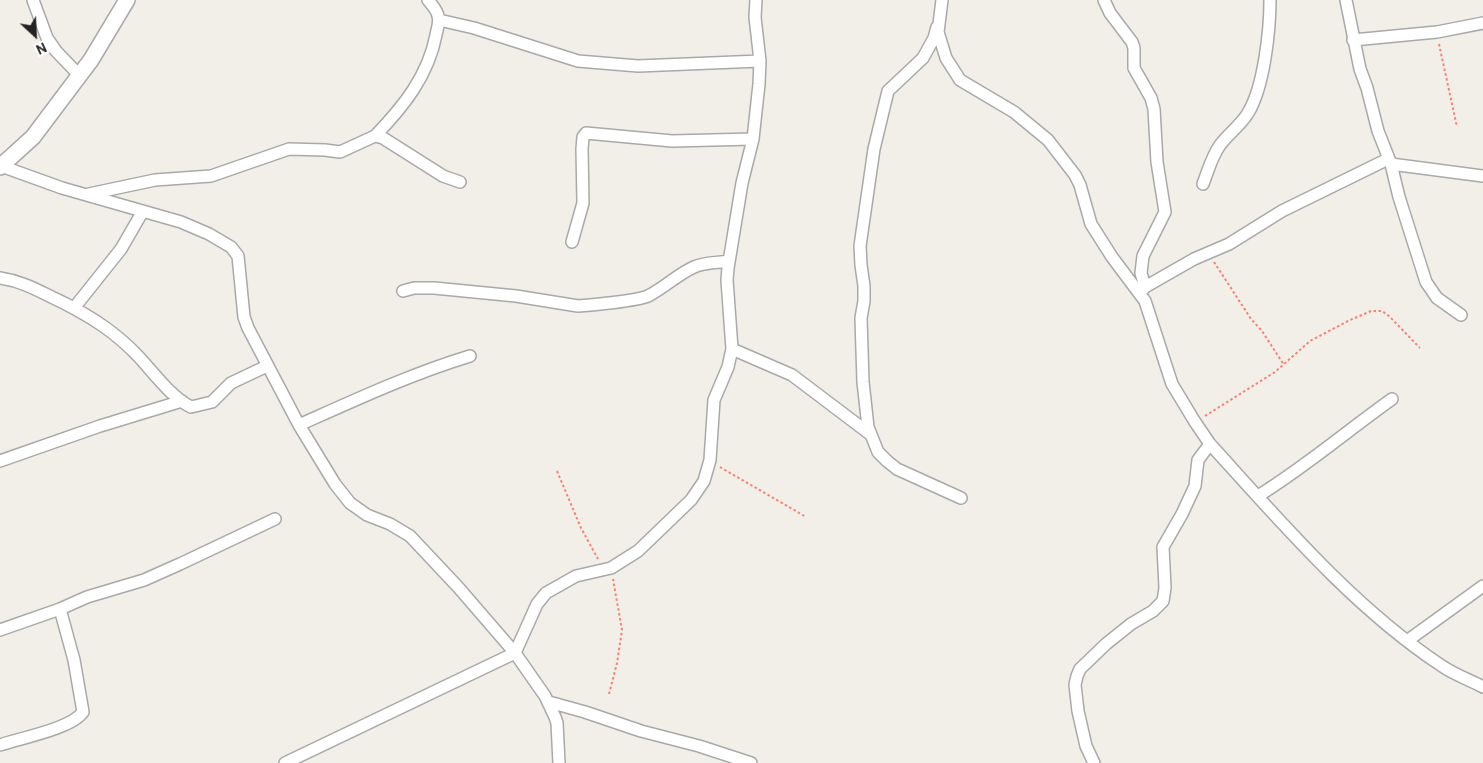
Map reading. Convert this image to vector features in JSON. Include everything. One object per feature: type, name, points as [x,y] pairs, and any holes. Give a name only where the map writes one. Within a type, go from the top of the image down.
[{"type":"street","points":[[33,0],[47,38],[80,75]]},
{"type":"street","points":[[127,0],[91,60],[33,137],[1,166],[86,195],[180,222],[209,234],[236,252],[245,322],[299,425],[335,484],[350,502],[363,513],[390,524],[410,536],[458,587],[515,653],[548,702],[557,723],[559,763]]},
{"type":"street","points":[[86,195],[155,180],[211,176],[289,150],[340,152],[375,136],[393,118],[423,75],[430,61],[439,20],[437,12],[428,0]]},
{"type":"street","points":[[285,763],[515,653],[537,604],[546,593],[576,576],[607,569],[638,551],[691,500],[704,481],[710,460],[714,400],[728,367],[732,349],[727,280],[742,183],[753,139],[759,84],[760,61],[756,0]]},
{"type":"street","points":[[942,0],[938,32],[942,49],[957,76],[965,84],[1014,112],[1048,140],[1078,180],[1091,224],[1112,257],[1142,290]]},
{"type":"street","points":[[1104,0],[1110,13],[1132,42],[1134,48],[1134,68],[1151,98],[1154,109],[1157,162],[1165,208],[1164,216],[1143,256],[1142,290],[1172,384],[1210,444],[1339,582],[1407,641],[1444,668],[1483,687]]},
{"type":"street","points":[[1203,184],[1218,147],[1244,119],[1254,102],[1269,32],[1270,0]]},
{"type":"street","points":[[1346,0],[1353,40],[1378,131],[1426,282],[1437,298],[1460,315]]},
{"type":"street","points":[[439,20],[474,28],[578,61],[638,66],[760,61]]},
{"type":"street","points":[[939,21],[934,38],[923,58],[888,91],[874,149],[860,246],[860,265],[864,286],[861,318],[863,382],[867,421],[870,434],[878,452],[897,469],[961,498]]},
{"type":"street","points":[[1353,40],[1437,32],[1483,23]]},
{"type":"street","points":[[572,242],[583,203],[582,149],[583,137],[586,133],[672,141],[753,139]]},
{"type":"street","points":[[375,136],[383,138],[443,176],[460,182]]},
{"type":"street","points":[[1142,290],[1194,259],[1229,244],[1282,211],[1389,161],[1483,176]]},
{"type":"street","points":[[74,308],[121,249],[143,211]]},
{"type":"street","points":[[403,291],[423,287],[516,296],[588,306],[645,297],[692,268],[729,262]]},
{"type":"street","points":[[0,278],[18,281],[41,290],[95,319],[126,344],[182,401],[190,406],[209,403],[231,383],[267,366]]},
{"type":"street","points":[[732,349],[792,375],[870,434]]},
{"type":"street","points":[[299,425],[383,387],[470,356]]},
{"type":"street","points":[[1258,496],[1283,481],[1392,399]]},
{"type":"street","points":[[0,461],[100,426],[182,401]]},
{"type":"street","points":[[1094,763],[1086,746],[1078,711],[1075,685],[1077,676],[1080,669],[1106,644],[1131,624],[1153,611],[1163,600],[1165,588],[1162,547],[1182,514],[1195,486],[1198,460],[1210,444]]},
{"type":"street","points":[[0,630],[87,597],[162,572],[275,519]]},
{"type":"street","points":[[1407,641],[1483,586]]},
{"type":"street","points":[[0,745],[76,720],[82,712],[74,660],[60,608]]},
{"type":"street","points":[[548,702],[585,712],[641,732],[699,746],[751,763]]},
{"type":"path","points":[[1437,32],[1457,127]]},
{"type":"path","points":[[1210,253],[1217,268],[1284,365]]},
{"type":"path","points":[[1195,422],[1284,365],[1310,341],[1348,320],[1371,311],[1382,311],[1389,316],[1420,348]]},
{"type":"path","points":[[710,460],[732,475],[806,517]]},
{"type":"path","points":[[557,471],[581,528],[607,569],[622,630],[618,663],[609,694]]}]
